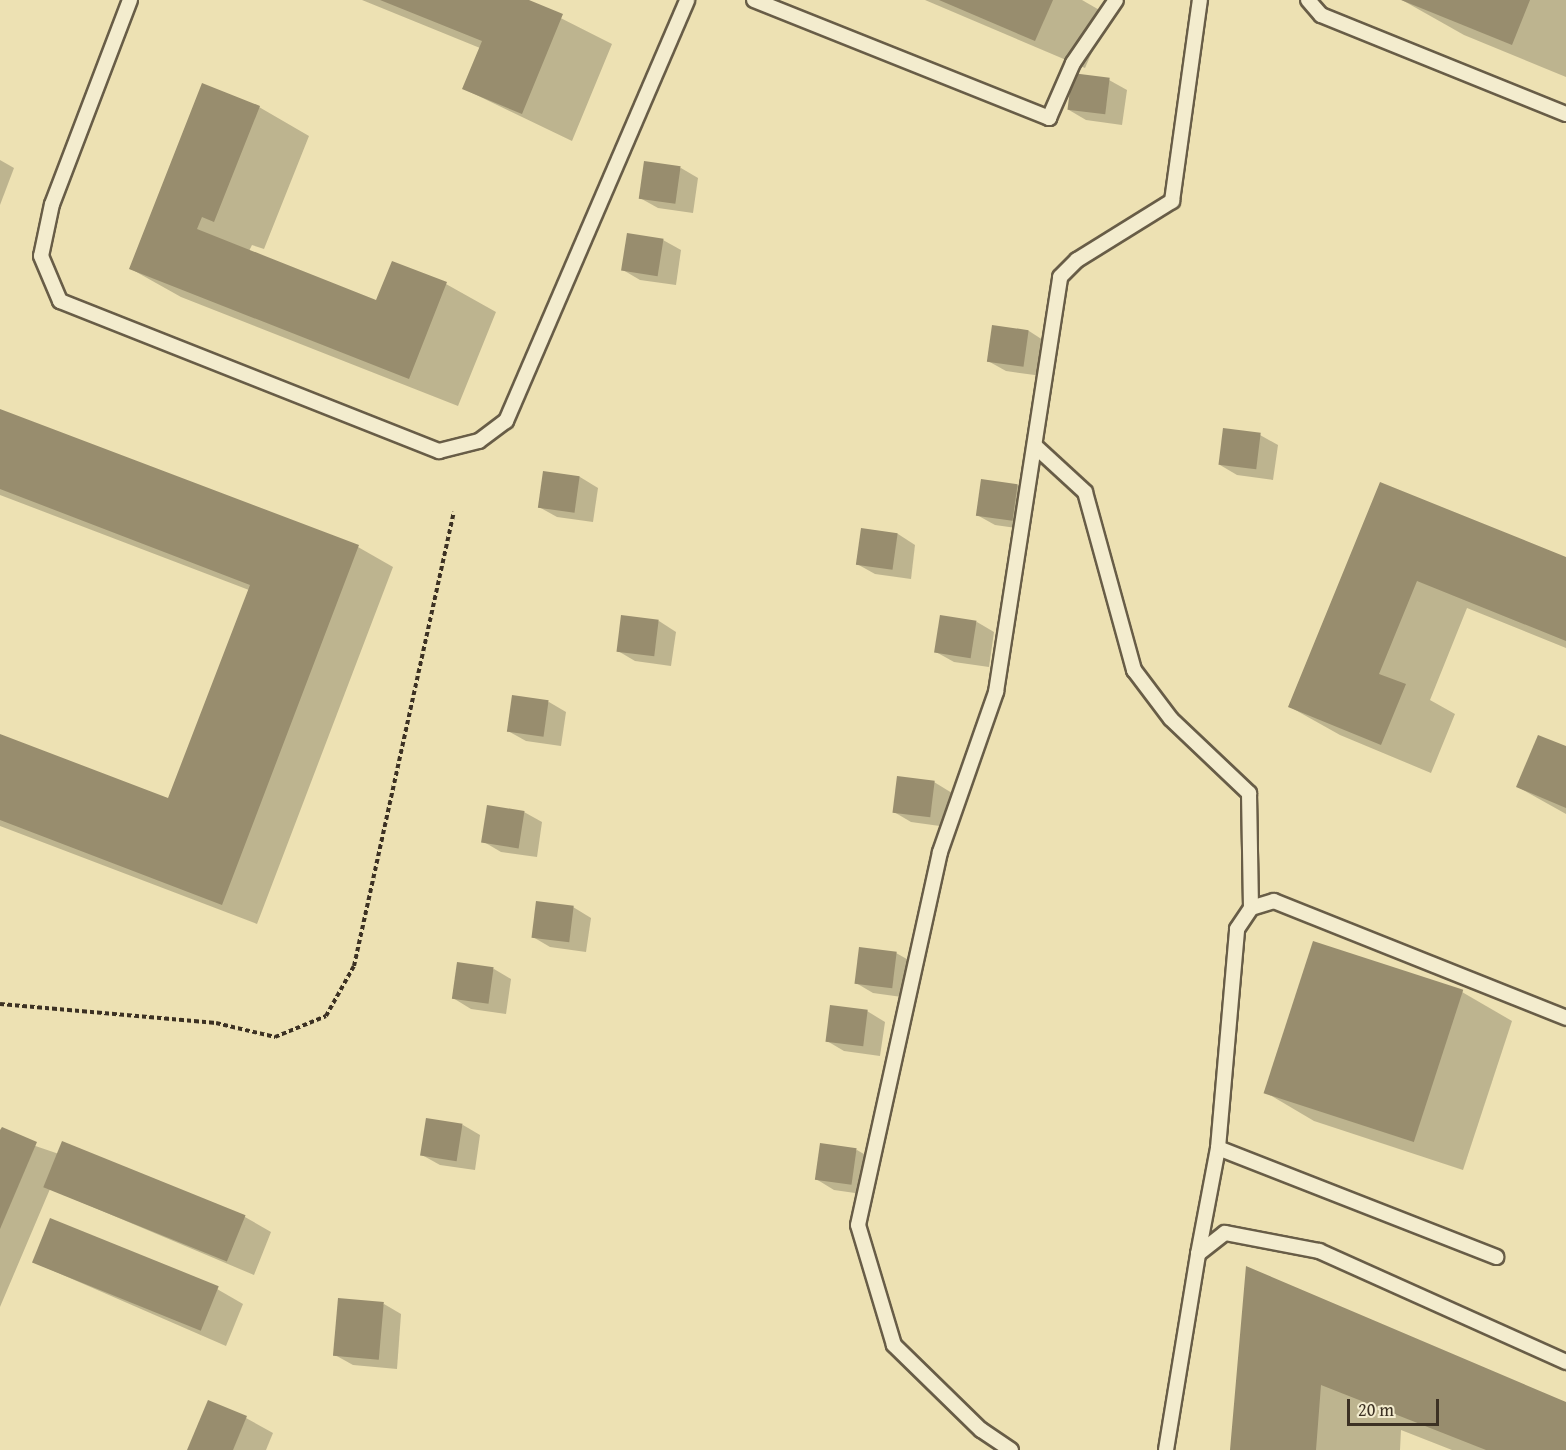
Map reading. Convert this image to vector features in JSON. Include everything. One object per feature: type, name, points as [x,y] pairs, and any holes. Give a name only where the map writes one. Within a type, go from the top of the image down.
[{"type":"lane","points":[[130,0],[52,204],[41,256],[60,301],[439,451],[479,441],[506,421],[687,0]]},
{"type":"lane","points":[[754,0],[1048,118],[1073,63],[1116,0]]},
{"type":"lane","points":[[1011,1450],[981,1430],[894,1345],[858,1225],[940,852],[996,692],[1060,277],[1077,260],[1172,201],[1200,0]]},
{"type":"lane","points":[[1308,0],[1321,15],[1566,114]]},
{"type":"lane","points":[[1035,446],[1085,492],[1134,670],[1171,719],[1250,793],[1251,908],[1238,929],[1218,1148],[1166,1450]]},
{"type":"lane","points":[[1251,908],[1274,901],[1566,1018]]},
{"type":"lane","points":[[1218,1148],[1496,1257]]},
{"type":"lane","points":[[1198,1254],[1226,1233],[1319,1251],[1566,1362]]},
{"type":"path","points":[[0,1004],[216,1023],[275,1037],[326,1016],[354,966],[454,512]]},
{"type":"building","points":[[380,0],[529,0],[563,14],[522,114],[462,89],[482,41]]},
{"type":"building","points":[[939,0],[1053,0],[1035,41]]},
{"type":"building","points":[[1401,0],[1530,0],[1512,45]]},
{"type":"building","points":[[1072,73],[1110,78],[1105,114],[1067,110]]},
{"type":"building","points":[[202,83],[260,106],[214,222],[202,217],[197,229],[376,300],[392,261],[447,282],[409,379],[129,269]]},
{"type":"building","points":[[644,161],[681,166],[675,204],[639,199]]},
{"type":"building","points":[[627,233],[664,239],[658,276],[621,271]]},
{"type":"building","points":[[992,325],[1029,330],[1023,367],[987,362]]},
{"type":"building","points":[[0,409],[359,545],[222,905],[0,820],[0,734],[168,798],[250,585],[0,489]]},
{"type":"building","points":[[1223,428],[1261,433],[1256,469],[1218,465]]},
{"type":"building","points":[[543,471],[580,476],[574,513],[538,508]]},
{"type":"building","points":[[981,479],[1018,484],[1012,521],[976,516]]},
{"type":"building","points":[[1380,482],[1566,557],[1566,641],[1417,581],[1379,674],[1406,684],[1381,745],[1288,707]]},
{"type":"building","points":[[861,528],[898,533],[892,570],[856,565]]},
{"type":"building","points":[[621,615],[659,620],[654,656],[616,652]]},
{"type":"building","points":[[940,615],[977,621],[971,658],[934,653]]},
{"type":"building","points":[[512,695],[549,700],[543,737],[507,732]]},
{"type":"building","points":[[1538,735],[1566,746],[1566,808],[1516,787]]},
{"type":"building","points":[[897,776],[935,781],[930,817],[892,813]]},
{"type":"building","points":[[487,805],[525,811],[519,848],[481,843]]},
{"type":"building","points":[[536,901],[574,906],[569,942],[531,938]]},
{"type":"building","points":[[1313,941],[1463,990],[1414,1142],[1264,1093]]},
{"type":"building","points":[[859,947],[897,952],[892,988],[854,984]]},
{"type":"building","points":[[457,962],[494,967],[488,1004],[452,999]]},
{"type":"building","points":[[830,1005],[868,1010],[863,1046],[825,1042]]},
{"type":"building","points":[[426,1118],[463,1124],[457,1161],[420,1156]]},
{"type":"building","points":[[2,1127],[37,1142],[0,1229],[0,1130]]},
{"type":"building","points":[[62,1141],[246,1215],[227,1262],[43,1187]]},
{"type":"building","points":[[820,1143],[857,1148],[851,1185],[815,1180]]},
{"type":"building","points":[[50,1218],[219,1286],[201,1331],[32,1263]]},
{"type":"building","points":[[1246,1266],[1566,1402],[1566,1450],[1486,1450],[1321,1385],[1316,1450],[1230,1450]]},
{"type":"building","points":[[338,1298],[384,1302],[379,1360],[333,1356]]},
{"type":"building","points":[[208,1400],[247,1416],[233,1450],[187,1450]]}]
